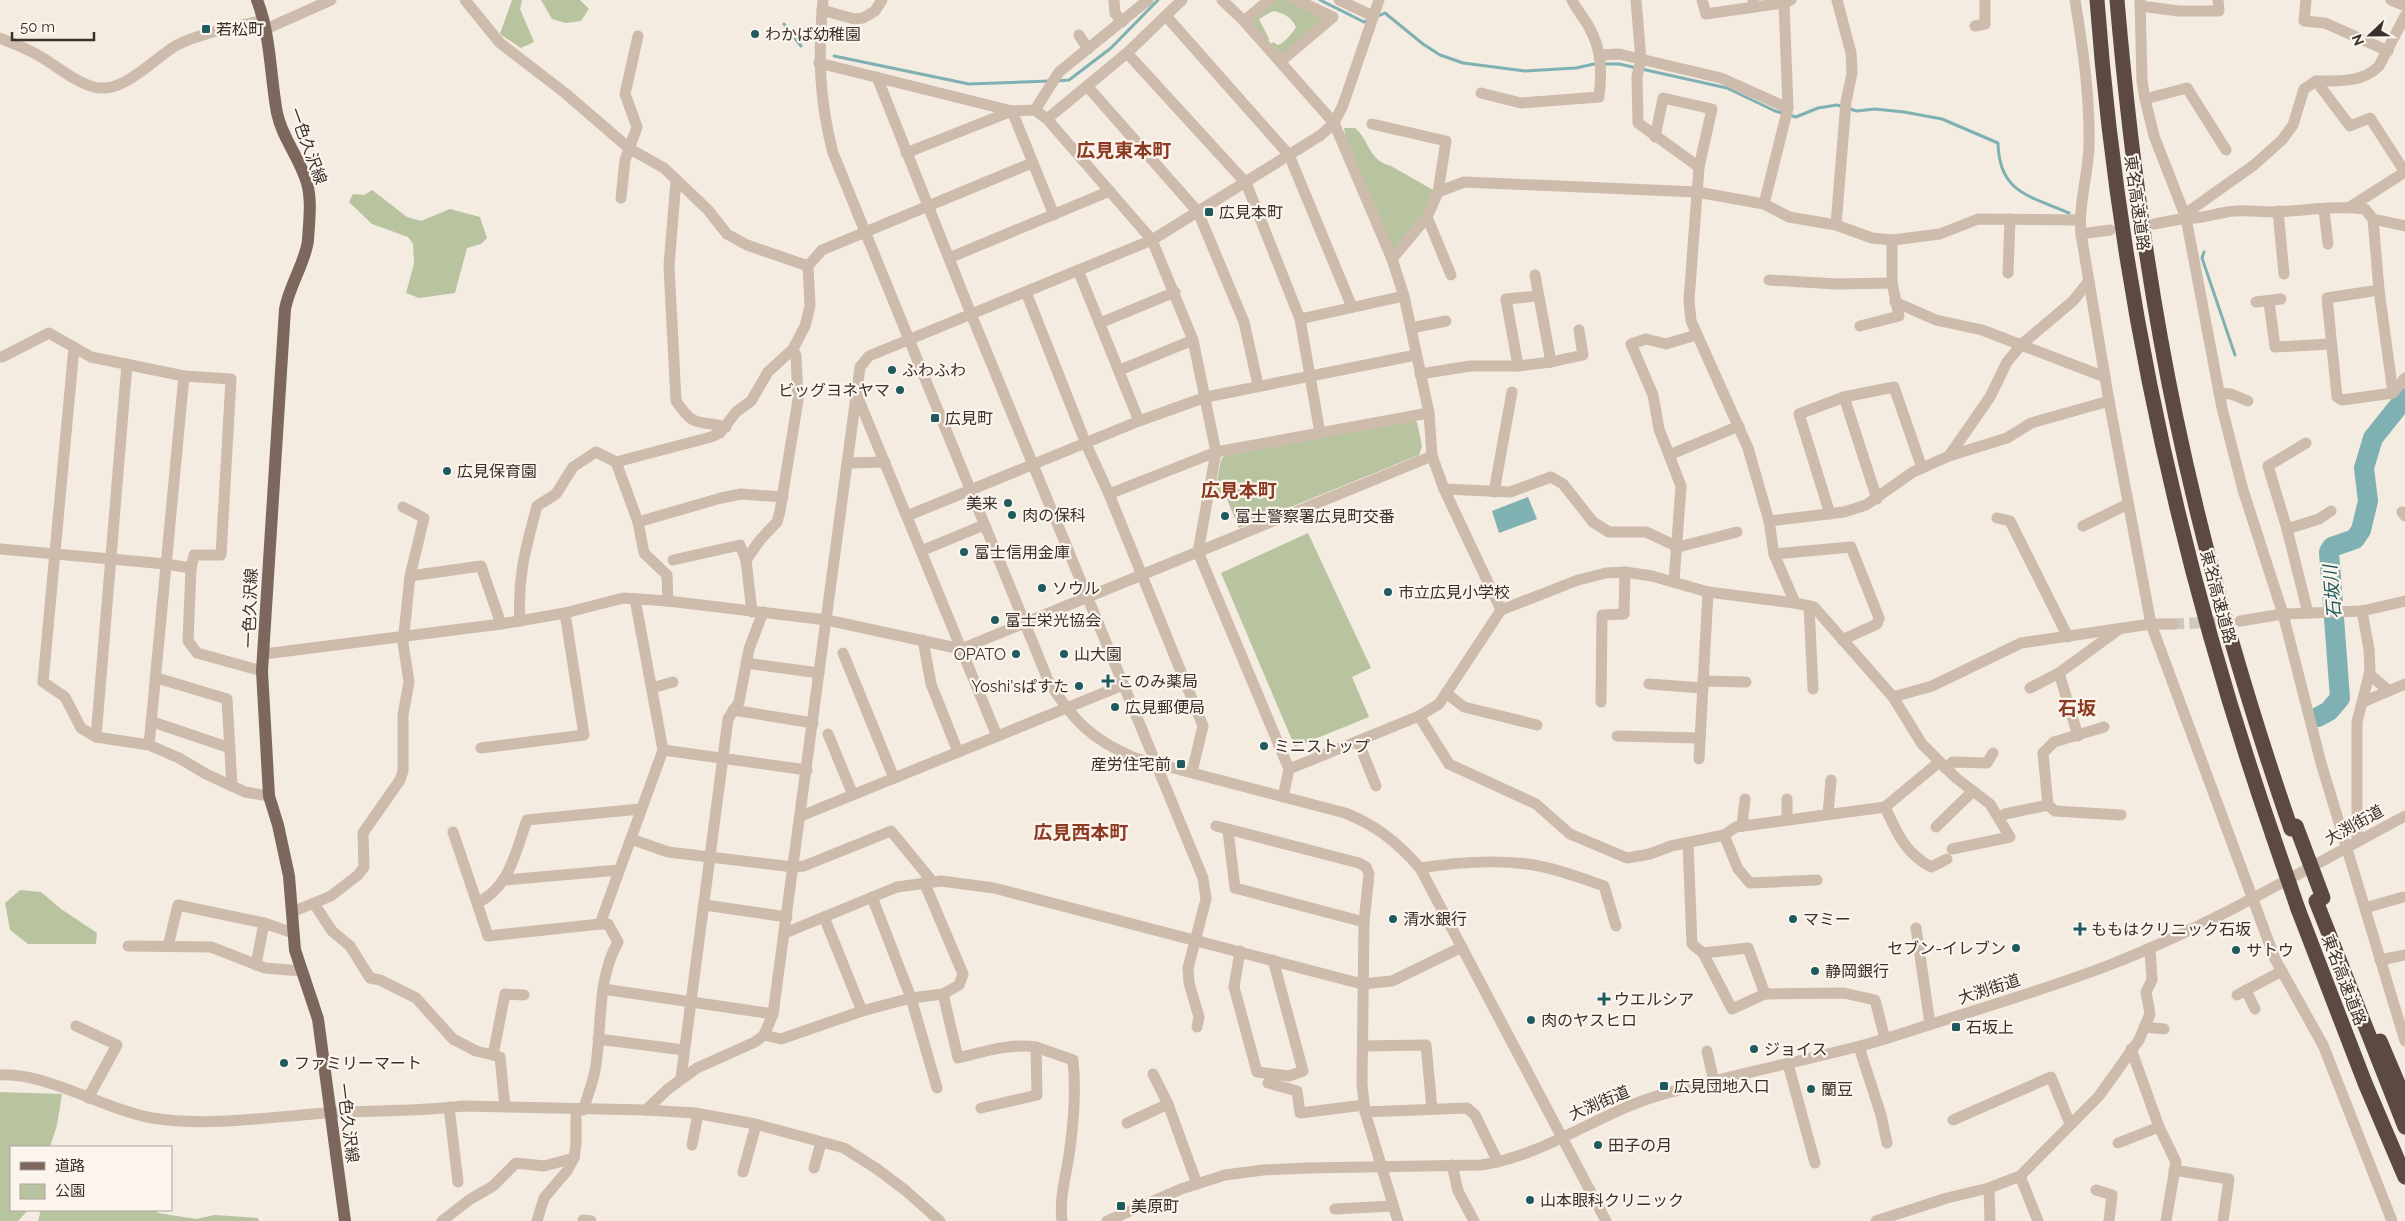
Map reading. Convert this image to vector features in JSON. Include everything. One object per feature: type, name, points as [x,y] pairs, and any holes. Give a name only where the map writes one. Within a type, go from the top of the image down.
[{"type":"highway","name":"東名高速道路","points":[[2098,0],[2118,204],[2145,358],[2164,449],[2205,617],[2246,757],[2298,909],[2362,1074],[2405,1177]]},
{"type":"highway","name":"東名高速道路","points":[[2117,0],[2140,214],[2176,418],[2205,542],[2271,770],[2405,1127]]},
{"type":"highway","points":[[2319,900],[2405,1100]]},
{"type":"main road","name":"一色久沢線","points":[[257,0],[265,24],[277,113],[285,136],[307,184],[310,209],[308,243],[288,292],[285,309],[262,671],[269,796],[278,825],[289,876],[295,950],[316,1008],[345,1221]]},
{"type":"street","points":[[0,38],[39,56],[74,79],[95,88],[106,88],[131,78],[176,46],[188,40],[265,24],[331,0]]},
{"type":"street","points":[[465,0],[500,43],[564,93],[630,149],[664,168],[708,210],[727,234],[748,245],[808,266]]},
{"type":"street","points":[[882,0],[876,11],[863,18],[854,19],[822,5],[819,63],[824,121],[833,153],[908,340],[1048,680],[1065,709],[1095,737],[1116,750],[1345,813],[1366,822],[1402,847],[1420,868],[1606,1221]]},
{"type":"street","points":[[1114,0],[1115,13],[1122,22]]},
{"type":"street","points":[[1035,110],[1059,72],[1148,0]]},
{"type":"street","points":[[1047,119],[1127,53],[1182,0]]},
{"type":"street","points":[[1222,0],[1281,61],[1334,122],[1392,259],[1404,296],[1428,413],[1432,456],[1444,489],[1501,610]]},
{"type":"street","points":[[1244,21],[1269,0]]},
{"type":"street","points":[[1281,61],[1333,17],[1297,0]]},
{"type":"street","points":[[1338,0],[1374,16]]},
{"type":"street","points":[[646,1110],[681,1078],[698,1068],[744,1048],[764,1035],[773,1014],[860,367],[869,356],[1152,240],[1246,184],[1321,135],[1334,122],[1343,106],[1379,0]]},
{"type":"street","points":[[1481,93],[1521,103],[1599,97],[1602,71],[1600,56],[1589,26],[1577,12],[1572,0]]},
{"type":"street","points":[[1636,0],[1642,60],[1638,72],[1638,123],[1699,167]]},
{"type":"street","points":[[1702,0],[1706,14],[1753,3],[1788,2],[1788,113],[1764,204]]},
{"type":"street","points":[[1836,225],[1846,102],[1852,73],[1850,53],[1837,0]]},
{"type":"street","points":[[1975,26],[1985,24],[1985,0]]},
{"type":"street","points":[[2075,0],[2087,75],[2089,125],[2088,150],[2079,220],[2108,401],[2151,624],[2252,899],[2282,971],[2323,1044],[2392,1221]]},
{"type":"street","points":[[2218,0],[2219,11],[2179,12],[2140,3],[2145,99],[2154,136],[2186,218],[2219,393],[2243,490],[2283,614],[2319,754],[2352,845],[2365,908],[2405,1041]]},
{"type":"street","points":[[2306,0],[2304,21],[2325,23],[2388,51]]},
{"type":"street","points":[[2391,0],[2405,6]]},
{"type":"street","points":[[1166,16],[1289,155],[1352,308]]},
{"type":"street","points":[[2186,218],[2192,209],[2254,165],[2282,140],[2293,125],[2304,88],[2316,80],[2335,82],[2372,73],[2388,51],[2405,16]]},
{"type":"street","points":[[1080,35],[1088,49]]},
{"type":"street","points":[[621,198],[625,160],[637,127],[625,94],[638,36]]},
{"type":"street","points":[[1127,53],[1246,184],[1300,319],[1308,376],[1320,433]]},
{"type":"street","points":[[1600,56],[1619,54],[1721,78],[1788,113]]},
{"type":"street","points":[[819,63],[1012,111],[1035,110],[1047,119],[1152,240],[1175,292],[1193,340],[1216,452],[1198,552],[1289,768],[1283,797]]},
{"type":"street","points":[[877,77],[906,154],[1202,878],[1206,899],[1188,968],[1189,983],[1199,1017],[1197,1028]]},
{"type":"street","points":[[2316,80],[2350,126],[2370,118],[2405,172],[2350,207]]},
{"type":"street","points":[[1088,86],[1198,212],[1244,322],[1258,385]]},
{"type":"street","points":[[2145,99],[2187,88],[2226,150]]},
{"type":"street","points":[[1655,137],[1663,98],[1712,109],[1699,167],[1689,300],[1692,321],[1696,335],[1748,448],[1769,521],[1774,554],[1795,602]]},
{"type":"street","points":[[906,154],[1012,111]]},
{"type":"street","points":[[1012,111],[1054,215]]},
{"type":"street","points":[[1372,124],[1446,141],[1438,192],[1427,217],[1392,259]]},
{"type":"street","points":[[520,620],[518,594],[522,566],[537,506],[556,494],[573,467],[596,452],[616,462],[710,438],[726,427],[736,412],[751,401],[768,372],[793,349],[805,326],[810,306],[808,266],[822,250],[1032,163]]},
{"type":"street","points":[[676,180],[669,266],[676,401],[687,418],[694,423],[707,422],[726,427]]},
{"type":"street","points":[[1438,192],[1464,182],[1481,182],[1697,192],[1764,204],[1789,217],[1836,225],[1872,238],[1892,240],[1940,234],[1978,219],[2079,220]]},
{"type":"street","points":[[949,258],[1110,192]]},
{"type":"street","points":[[2154,224],[2186,218],[2195,220],[2210,214],[2236,210],[2324,210],[2350,207],[2365,209],[2373,219],[2379,290],[2394,393]]},
{"type":"street","points":[[2324,210],[2328,244]]},
{"type":"street","points":[[2278,211],[2284,274]]},
{"type":"street","points":[[1427,217],[1451,275]]},
{"type":"street","points":[[2008,273],[2010,219]]},
{"type":"street","points":[[2373,219],[2405,226]]},
{"type":"street","points":[[2081,234],[2110,230]]},
{"type":"street","points":[[1860,326],[1899,316],[1892,283],[1892,240]]},
{"type":"street","points":[[1078,270],[1139,421]]},
{"type":"street","points":[[1535,275],[1551,362]]},
{"type":"street","points":[[1769,280],[1837,284],[1892,283]]},
{"type":"street","points":[[1949,456],[1990,397],[2007,362],[2022,344],[2073,301],[2089,281]]},
{"type":"street","points":[[2379,290],[2327,298],[2337,397],[2342,400],[2394,393],[2405,378]]},
{"type":"street","points":[[1026,292],[1086,444],[1109,494],[1203,726],[1192,772]]},
{"type":"street","points":[[1100,323],[1175,292]]},
{"type":"street","points":[[1300,319],[1404,296]]},
{"type":"street","points":[[1518,366],[1506,299],[1538,296]]},
{"type":"street","points":[[2256,302],[2275,300],[2275,347],[2331,344]]},
{"type":"street","points":[[1896,302],[1936,320],[1982,330],[2105,377]]},
{"type":"street","points":[[1411,328],[1446,321]]},
{"type":"street","points":[[1420,374],[1470,366],[1518,366],[1551,362],[1583,355],[1579,330]]},
{"type":"street","points":[[2,357],[49,333],[91,357],[184,376],[231,380],[221,555],[194,555],[191,568],[188,641],[197,653],[262,671]]},
{"type":"street","points":[[1674,581],[1678,548],[1681,486],[1659,429],[1653,395],[1631,344],[1646,339],[1666,344],[1696,335]]},
{"type":"street","points":[[1120,370],[1193,340]]},
{"type":"street","points":[[74,347],[43,682],[65,696],[81,728],[96,737],[149,745],[179,758],[206,774],[245,792],[269,796]]},
{"type":"street","points":[[746,560],[760,540],[777,522],[784,497],[798,400],[796,356],[793,349]]},
{"type":"street","points":[[907,516],[1139,421],[1206,397],[1258,385],[1416,355]]},
{"type":"street","points":[[96,737],[127,364]]},
{"type":"street","points":[[149,745],[157,678],[184,376]]},
{"type":"street","points":[[1830,514],[1799,414],[1844,397],[1894,387],[1922,468]]},
{"type":"street","points":[[856,392],[997,736]]},
{"type":"street","points":[[1494,492],[1512,392]]},
{"type":"street","points":[[2219,393],[2231,394],[2248,401]]},
{"type":"street","points":[[1844,397],[1877,499]]},
{"type":"street","points":[[1769,521],[1844,512],[1877,499],[1913,472],[1949,456],[2006,438],[2031,423],[2108,401]]},
{"type":"street","points":[[1109,494],[1216,452],[1428,413]]},
{"type":"street","points":[[1669,455],[1739,426]]},
{"type":"street","points":[[2306,443],[2268,466],[2288,529],[2308,613]]},
{"type":"street","points":[[264,654],[404,638],[501,624],[565,613],[623,598],[668,601],[827,620],[961,649],[1432,456]]},
{"type":"street","points":[[616,462],[638,522],[644,554],[667,575],[668,601]]},
{"type":"street","points":[[847,463],[885,462]]},
{"type":"street","points":[[1444,489],[1510,492],[1551,477],[1563,484],[1593,522],[1609,532],[1646,532],[1678,548],[1737,532]]},
{"type":"street","points":[[638,522],[720,498],[741,494],[784,497]]},
{"type":"street","points":[[2083,526],[2128,504]]},
{"type":"street","points":[[292,912],[315,905],[331,896],[358,875],[364,866],[363,833],[400,780],[403,771],[403,714],[409,682],[404,638],[410,576],[424,518],[403,507]]},
{"type":"street","points":[[2288,529],[2319,519],[2331,511]]},
{"type":"street","points":[[1997,518],[2010,521],[2068,637]]},
{"type":"street","points":[[921,551],[984,525]]},
{"type":"street","points":[[672,560],[740,545],[746,560],[758,612],[739,702],[728,719],[681,1078]]},
{"type":"street","points":[[1774,554],[1851,548],[1879,618],[1877,624],[1842,640]]},
{"type":"street","points":[[0,549],[110,558],[191,568]]},
{"type":"street","points":[[410,576],[481,566],[501,624]]},
{"type":"street","points":[[1289,768],[1419,716],[1439,704],[1501,610],[1578,580],[1606,573],[1625,572],[1674,581],[1708,592],[1795,602],[1814,607],[1893,696],[1922,744],[1942,766],[1990,804],[2010,837],[1949,854],[1931,867],[1922,862],[1900,842],[1885,807]]},
{"type":"street","points":[[1601,702],[1602,615],[1624,614],[1625,572]]},
{"type":"street","points":[[1699,759],[1708,592]]},
{"type":"street","points":[[600,924],[662,750],[635,599]]},
{"type":"street","points":[[2240,621],[2283,614],[2362,611],[2405,601]]},
{"type":"street","points":[[1809,606],[1813,689]]},
{"type":"street","points":[[2352,845],[2357,722],[2369,674],[2369,648],[2362,611]]},
{"type":"street","points":[[481,748],[584,735],[565,613]]},
{"type":"street","points":[[1893,696],[1932,686],[2021,643],[2151,624],[2173,624]]},
{"type":"street","points":[[2030,688],[2059,673],[2120,629]]},
{"type":"street","points":[[923,640],[931,684],[958,752]]},
{"type":"street","points":[[843,653],[894,778]]},
{"type":"street","points":[[746,663],[819,673]]},
{"type":"street","points":[[2059,673],[2078,736]]},
{"type":"street","points":[[2369,674],[2389,691]]},
{"type":"street","points":[[157,678],[227,699],[232,786]]},
{"type":"street","points":[[652,688],[673,682]]},
{"type":"street","points":[[1649,684],[1746,682]]},
{"type":"street","points":[[2363,702],[2405,684]]},
{"type":"street","points":[[801,816],[1123,685]]},
{"type":"street","points":[[1446,693],[1464,707],[1538,724]]},
{"type":"street","points":[[733,710],[813,723]]},
{"type":"street","points":[[1419,716],[1449,764],[1536,804],[1570,834],[1627,858],[1650,854],[1671,846],[1724,835],[1736,827],[1885,807],[1942,766],[1953,762],[1987,763],[1993,754]]},
{"type":"street","points":[[152,722],[230,748]]},
{"type":"street","points":[[2104,727],[2054,742],[2043,753],[2048,805],[2055,811],[2121,815]]},
{"type":"street","points":[[828,734],[853,795]]},
{"type":"street","points":[[1617,736],[1700,738]]},
{"type":"street","points":[[1358,741],[1376,786]]},
{"type":"street","points":[[662,750],[807,770]]},
{"type":"street","points":[[1828,814],[1831,780]]},
{"type":"street","points":[[1936,826],[1973,791]]},
{"type":"street","points":[[1742,826],[1745,799]]},
{"type":"street","points":[[1787,799],[1787,819]]},
{"type":"street","points":[[2006,814],[2048,805]]},
{"type":"street","points":[[477,903],[491,896],[505,880],[527,820],[640,809]]},
{"type":"street","name":"大渕街道","points":[[1107,1221],[1196,1184],[1225,1175],[1263,1170],[1498,1162],[1529,1152],[1658,1096],[1885,1039],[2012,1000],[2150,949],[2252,899],[2405,816]]},
{"type":"street","points":[[1216,826],[1228,831],[1359,863],[1366,867],[1369,874],[1364,922],[1362,984],[1365,1108],[1380,1166],[1398,1221]]},
{"type":"street","points":[[631,839],[668,852],[793,867],[804,866],[891,831],[928,881],[963,974],[959,985],[943,994],[911,998],[781,1039],[764,1035]]},
{"type":"street","points":[[1228,831],[1236,888],[1364,922]]},
{"type":"street","points":[[453,832],[488,936],[608,924],[618,942],[609,958],[603,989],[596,1066],[580,1109],[574,1158],[567,1171],[544,1198],[537,1221]]},
{"type":"street","points":[[1724,835],[1738,869],[1750,883],[1818,880]]},
{"type":"street","points":[[1688,842],[1692,944],[1703,953],[1732,1009],[1765,994],[1844,993],[1875,1000],[1885,1039]]},
{"type":"street","points":[[1420,868],[1458,862],[1484,862],[1534,865],[1562,871],[1604,886],[1616,926]]},
{"type":"street","points":[[505,880],[619,870]]},
{"type":"street","points":[[785,933],[897,887],[928,881],[994,888],[1362,984],[1392,981],[1462,948]]},
{"type":"street","points":[[872,897],[911,998],[937,1088]]},
{"type":"street","points":[[2365,908],[2403,897]]},
{"type":"street","points":[[168,946],[178,905],[264,923],[293,934]]},
{"type":"street","points":[[315,905],[332,931],[350,946],[370,978],[380,980],[416,998],[453,1039],[476,1051],[500,1058],[505,1107]]},
{"type":"street","points":[[705,905],[787,917]]},
{"type":"street","points":[[824,917],[862,1012]]},
{"type":"street","points":[[256,965],[264,923]]},
{"type":"street","points":[[1916,928],[1930,1024]]},
{"type":"street","points":[[128,946],[211,947],[265,968],[302,971]]},
{"type":"street","points":[[1703,953],[1748,948],[1765,994]]},
{"type":"street","points":[[1876,1221],[1947,1198],[1988,1188],[2020,1176],[2099,1096],[2139,1040],[2150,1014],[2146,992],[2152,980],[2150,949]]},
{"type":"street","points":[[1240,951],[1234,987],[1257,1072],[1289,1076],[1303,1071],[1272,960]]},
{"type":"street","points":[[2380,960],[2405,955]]},
{"type":"street","points":[[2255,1009],[2241,993],[2282,971]]},
{"type":"street","points":[[603,989],[773,1014]]},
{"type":"street","points":[[493,1055],[505,994],[524,995]]},
{"type":"street","points":[[943,994],[958,1058],[999,1048],[1027,1046],[1036,1047],[1073,1060],[1076,1085],[1070,1150],[1061,1188],[1062,1221]]},
{"type":"street","points":[[76,1026],[117,1045],[88,1098]]},
{"type":"street","points":[[2144,1027],[2164,1029]]},
{"type":"street","points":[[598,1039],[684,1050]]},
{"type":"street","points":[[1362,1046],[1426,1045],[1432,1109]]},
{"type":"street","points":[[1859,1046],[1881,1115],[1887,1143]]},
{"type":"street","points":[[981,1108],[1036,1095],[1036,1047]]},
{"type":"street","points":[[2131,1049],[2158,1127],[2176,1162],[2166,1221]]},
{"type":"street","points":[[1708,1051],[1714,1082]]},
{"type":"street","points":[[1788,1064],[1814,1163]]},
{"type":"street","points":[[1153,1074],[1168,1104],[1196,1184]]},
{"type":"street","points":[[0,1075],[27,1076],[88,1098],[150,1117],[184,1122],[330,1113],[404,1112],[462,1106],[646,1110],[698,1114],[756,1125],[844,1148],[905,1190],[940,1221]]},
{"type":"street","points":[[1953,1120],[2050,1077],[2070,1124]]},
{"type":"street","points":[[1268,1082],[1297,1091],[1300,1113],[1365,1108],[1467,1108],[1475,1115],[1498,1162]]},
{"type":"street","points":[[1127,1122],[1168,1104]]},
{"type":"street","points":[[449,1107],[458,1182]]},
{"type":"street","points":[[692,1145],[698,1114]]},
{"type":"street","points":[[743,1172],[756,1125]]},
{"type":"street","points":[[2118,1143],[2158,1127]]},
{"type":"street","points":[[814,1168],[821,1143]]},
{"type":"street","points":[[442,1221],[469,1200],[493,1186],[516,1163],[544,1166],[574,1158]]},
{"type":"street","points":[[1452,1165],[1458,1191],[1474,1221]]},
{"type":"street","points":[[2174,1170],[2229,1179],[2223,1221]]},
{"type":"street","points":[[2020,1176],[2038,1221]]},
{"type":"street","points":[[1988,1188],[1990,1221]]},
{"type":"street","points":[[2096,1190],[2112,1195],[2109,1221]]},
{"type":"street","points":[[1335,1209],[1392,1206]]},
{"type":"green space","points":[[512,0],[522,0],[520,9],[534,42],[521,48],[500,34]]},
{"type":"green space","points":[[541,0],[580,0],[589,9],[581,21],[566,23],[552,19]]},
{"type":"green space","points":[[1273,0],[1290,0],[1327,16],[1281,58],[1269,46],[1273,42],[1278,45],[1286,40],[1296,27],[1292,21],[1284,14],[1273,11],[1259,19],[1269,39],[1266,42],[1246,21]]},
{"type":"green space","points":[[1344,128],[1355,128],[1373,155],[1383,163],[1433,190],[1431,204],[1393,254],[1346,142]]},
{"type":"green space","points":[[372,190],[407,217],[421,221],[450,209],[480,217],[487,238],[481,244],[467,248],[455,293],[419,298],[406,293],[414,264],[413,244],[408,237],[372,224],[349,202],[353,194],[364,195]]},
{"type":"green space","points":[[1411,419],[1417,422],[1422,446],[1419,455],[1239,528],[1224,492],[1214,496],[1221,460],[1224,456]]},
{"type":"green space","points":[[1308,533],[1371,668],[1352,677],[1369,717],[1295,747],[1221,573]]},
{"type":"green space","points":[[20,890],[41,892],[61,909],[97,933],[96,944],[28,944],[10,930],[5,903]]},
{"type":"green space","points":[[0,1092],[62,1094],[57,1125],[50,1146],[10,1146],[10,1211],[27,1211],[18,1221],[0,1221]]},
{"type":"green space","points":[[41,1211],[157,1211],[158,1213],[196,1219],[215,1215],[258,1218],[259,1221],[38,1221]]},
{"type":"water","points":[[1528,497],[1537,519],[1499,533],[1492,511]]},
{"type":"waterway","points":[[1057,81],[1069,80],[1111,48],[1158,0]]},
{"type":"waterway","points":[[1320,0],[1364,22],[1368,20]]},
{"type":"waterway","points":[[1376,17],[1385,13],[1423,44],[1440,55],[1463,63],[1525,71],[1576,68],[1594,64],[1619,64],[1727,88],[1775,111],[1796,117],[1818,108],[1837,105],[1857,111],[1875,109],[1942,119],[1998,143],[2004,173],[2011,183],[2030,197],[2069,213]]},
{"type":"waterway","points":[[784,24],[801,46]]},
{"type":"waterway","points":[[834,56],[969,84],[1050,81]]},
{"type":"waterway","points":[[2204,252],[2202,258],[2235,355]]},
{"type":"waterway","name":"石坂川","points":[[2318,717],[2329,711],[2340,698],[2329,552],[2332,547],[2355,539],[2361,530],[2368,501],[2364,468],[2373,438],[2405,398]]},
{"type":"tunnel","points":[[2173,624],[2234,621]]},
{"type":"place","name":"若松町","points":[[206,29]]},
{"type":"place","name":"わかば幼稚園","points":[[755,34]]},
{"type":"place","name":"広見本町","points":[[1209,212]]},
{"type":"place","name":"ふわふわ","points":[[892,370]]},
{"type":"place","name":"ビッグヨネヤマ","points":[[900,390]]},
{"type":"place","name":"広見町","points":[[935,418]]},
{"type":"place","name":"広見保育園","points":[[447,471]]},
{"type":"place","name":"美来","points":[[1008,503]]},
{"type":"place","name":"肉の保科","points":[[1012,515]]},
{"type":"place","name":"富士警察署広見町交番","points":[[1225,516]]},
{"type":"place","name":"富士信用金庫","points":[[964,552]]},
{"type":"place","name":"ソウル","points":[[1042,588]]},
{"type":"place","name":"市立広見小学校","points":[[1388,592]]},
{"type":"place","name":"富士栄光協会","points":[[995,620]]},
{"type":"place","name":"OPATO","points":[[1016,654]]},
{"type":"place","name":"山大園","points":[[1064,654]]},
{"type":"place","name":"このみ薬局","points":[[1108,681]]},
{"type":"place","name":"Yoshi'sぱすた","points":[[1079,686]]},
{"type":"place","name":"広見郵便局","points":[[1115,707]]},
{"type":"place","name":"ミニストップ","points":[[1264,746]]},
{"type":"place","name":"産労住宅前","points":[[1181,764]]},
{"type":"place","name":"清水銀行","points":[[1393,919]]},
{"type":"place","name":"マミー","points":[[1793,919]]},
{"type":"place","name":"ももはクリニック石坂","points":[[2080,929]]},
{"type":"place","name":"セブン-イレブン","points":[[2016,948]]},
{"type":"place","name":"サトウ","points":[[2236,950]]},
{"type":"place","name":"静岡銀行","points":[[1815,971]]},
{"type":"place","name":"ウエルシア","points":[[1604,999]]},
{"type":"place","name":"肉のヤスヒロ","points":[[1531,1020]]},
{"type":"place","name":"石坂上","points":[[1956,1027]]},
{"type":"place","name":"ジョイス","points":[[1754,1049]]},
{"type":"place","name":"ファミリーマート","points":[[284,1063]]},
{"type":"place","name":"広見団地入口","points":[[1664,1086]]},
{"type":"place","name":"蘭豆","points":[[1811,1089]]},
{"type":"place","name":"田子の月","points":[[1598,1145]]},
{"type":"place","name":"山本眼科クリニック","points":[[1530,1200]]},
{"type":"place","name":"美原町","points":[[1121,1206]]},
{"type":"district","name":"広見東本町","points":[[1124,150]]},
{"type":"district","name":"広見本町","points":[[1239,490]]},
{"type":"district","name":"石坂","points":[[2077,708]]},
{"type":"district","name":"広見西本町","points":[[1081,832]]}]
